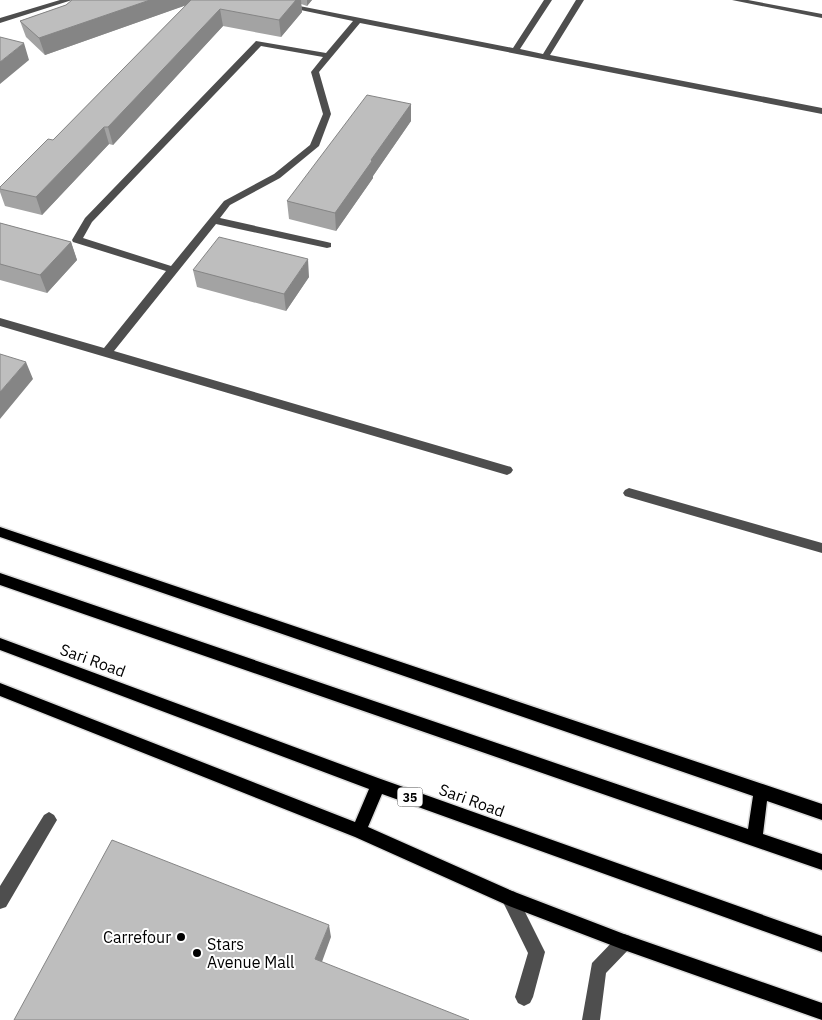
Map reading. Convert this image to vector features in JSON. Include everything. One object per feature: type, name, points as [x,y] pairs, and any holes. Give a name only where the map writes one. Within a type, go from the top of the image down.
[{"type":"main road","points":[[0,532],[822,812]]},
{"type":"main road","points":[[0,579],[822,862]]},
{"type":"main road","name":"Sari Road","points":[[0,644],[378,785],[822,944]]},
{"type":"main road","points":[[0,689],[359,831],[509,898],[624,942],[822,1012]]},
{"type":"main road","points":[[359,831],[378,785]]},
{"type":"main road","points":[[755,839],[760,791]]},
{"type":"street","points":[[0,21],[68,0]]},
{"type":"street","points":[[257,0],[822,111]]},
{"type":"street","points":[[515,51],[548,0]]},
{"type":"street","points":[[546,57],[580,0]]},
{"type":"street","points":[[736,0],[822,16]]},
{"type":"street","points":[[106,353],[227,202],[277,176],[314,146],[327,114],[315,72],[357,21]]},
{"type":"street","points":[[173,270],[77,240],[88,220],[259,43],[328,56]]},
{"type":"street","points":[[213,220],[327,245]]},
{"type":"street","points":[[0,322],[507,470]]},
{"type":"street","points":[[629,493],[822,548]]},
{"type":"street","points":[[0,901],[49,820]]},
{"type":"street","points":[[509,898],[537,952],[524,997]]},
{"type":"street","points":[[591,1020],[598,969],[624,942]]},
{"type":"building","points":[[72,0],[150,0],[39,38],[20,21],[66,5]]},
{"type":"building","points":[[191,0],[296,0],[279,20],[220,9],[108,127],[104,127],[36,197],[0,189],[48,139],[53,140]]},
{"type":"building","points":[[0,37],[24,43],[0,62]]},
{"type":"building","points":[[367,95],[411,104],[335,213],[287,201]]},
{"type":"building","points":[[0,223],[71,242],[40,275],[0,264]]},
{"type":"building","points":[[219,237],[308,259],[284,294],[193,270]]},
{"type":"building","points":[[0,354],[26,362],[0,392]]},
{"type":"building","name":"Stars Avenue Mall","points":[[112,840],[329,925],[315,959],[469,1020],[14,1020]]},
{"type":"place","name":"Carrefour","points":[[181,937]]},
{"type":"place","name":"Stars Avenue Mall","points":[[197,953]]}]
